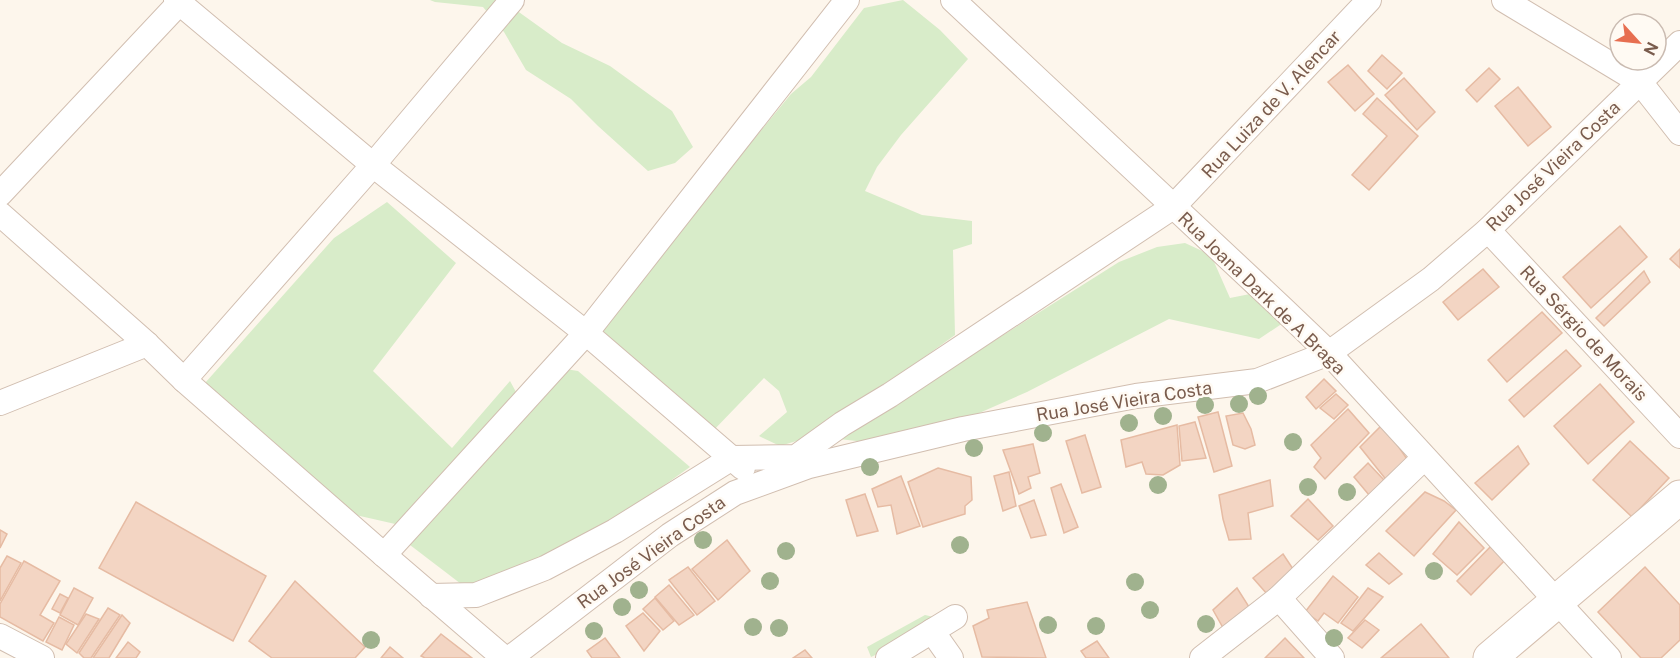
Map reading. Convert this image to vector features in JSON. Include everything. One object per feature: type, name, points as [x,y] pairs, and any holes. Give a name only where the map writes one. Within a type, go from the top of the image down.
[{"type":"street","points":[[184,380],[373,165],[512,0]]},
{"type":"street","points":[[384,555],[586,333],[847,0]]},
{"type":"street","name":"Rua Joana Dark de A Braga","points":[[953,0],[1329,353],[1609,658]]},
{"type":"street","name":"Rua Luiza de V. Alencar","points":[[732,458],[796,457],[842,424],[891,395],[1173,207],[1369,0]]},
{"type":"street","points":[[1504,0],[1640,82],[1680,133]]},
{"type":"street","points":[[0,194],[179,1],[373,165],[586,333],[762,483]]},
{"type":"street","name":"Rua José Vieira Costa","points":[[510,658],[670,535],[735,493],[808,466],[963,429],[1136,396],[1257,381],[1329,353],[1431,279],[1488,230],[1680,43]]},
{"type":"street","points":[[0,214],[147,344],[184,380],[504,658]]},
{"type":"street","name":"Rua Sérgio de Morais","points":[[1488,230],[1680,436]]},
{"type":"street","points":[[0,403],[147,344]]},
{"type":"street","points":[[431,596],[476,595],[545,568],[615,531],[732,458]]},
{"type":"street","points":[[1202,658],[1279,598],[1424,458]]},
{"type":"street","points":[[1490,658],[1680,497]]},
{"type":"street","points":[[1279,598],[1332,658]]},
{"type":"street","points":[[888,658],[955,617]]},
{"type":"street","points":[[932,631],[951,658]]},
{"type":"street","points":[[0,636],[42,658]]},
{"type":"green space","points":[[430,0],[502,0],[562,43],[610,66],[672,111],[693,147],[675,163],[648,171],[571,99],[526,70],[504,32],[483,7]]},
{"type":"green space","points":[[903,0],[940,30],[968,59],[901,135],[877,167],[865,191],[922,215],[972,221],[972,244],[953,250],[955,335],[816,435],[780,446],[759,436],[787,412],[779,391],[764,378],[710,434],[594,334],[791,94],[811,77],[864,8]]},
{"type":"green space","points":[[387,202],[456,263],[373,371],[452,448],[510,381],[516,392],[404,526],[338,511],[205,383],[334,238]]},
{"type":"green space","points":[[1185,243],[1211,255],[1230,298],[1255,293],[1283,323],[1259,339],[1169,319],[1027,392],[952,425],[874,443],[839,439],[1119,262],[1157,247]]},
{"type":"green space","points":[[559,368],[578,371],[690,467],[574,549],[465,587],[410,545]]},
{"type":"green space","points":[[925,615],[938,618],[926,631],[871,657],[867,647]]},
{"type":"building","points":[[1382,55],[1402,73],[1387,89],[1368,71]]},
{"type":"building","points":[[1348,65],[1374,94],[1355,111],[1328,82]]},
{"type":"building","points":[[1489,68],[1500,79],[1477,102],[1466,90]]},
{"type":"building","points":[[1404,78],[1435,112],[1417,130],[1385,95]]},
{"type":"building","points":[[1518,87],[1551,127],[1528,146],[1495,106]]},
{"type":"building","points":[[1377,98],[1418,136],[1369,190],[1352,175],[1387,136],[1363,114]]},
{"type":"building","points":[[1620,226],[1647,257],[1591,308],[1563,277]]},
{"type":"building","points":[[1680,249],[1680,268],[1670,259]]},
{"type":"building","points":[[1483,269],[1499,287],[1458,320],[1443,302]]},
{"type":"building","points":[[1644,271],[1650,282],[1604,326],[1596,318]]},
{"type":"building","points":[[1542,312],[1562,333],[1507,382],[1488,360]]},
{"type":"building","points":[[1566,350],[1581,366],[1524,417],[1509,400]]},
{"type":"building","points":[[1324,379],[1336,391],[1316,409],[1306,397]]},
{"type":"building","points":[[1600,384],[1634,422],[1588,464],[1554,426]]},
{"type":"building","points":[[1336,394],[1348,405],[1334,419],[1320,408]]},
{"type":"building","points":[[1348,409],[1369,433],[1325,479],[1314,467],[1321,458],[1311,445]]},
{"type":"building","points":[[1218,412],[1232,466],[1214,472],[1198,417]]},
{"type":"building","points":[[1243,413],[1251,429],[1255,445],[1245,449],[1233,445],[1226,416]]},
{"type":"building","points":[[1195,422],[1206,458],[1182,461],[1179,426]]},
{"type":"building","points":[[1383,424],[1407,459],[1388,482],[1360,447]]},
{"type":"building","points":[[1177,425],[1180,465],[1163,475],[1146,474],[1142,462],[1126,467],[1121,440]]},
{"type":"building","points":[[1085,435],[1101,487],[1082,493],[1066,441]]},
{"type":"building","points":[[1630,441],[1669,478],[1632,517],[1593,480]]},
{"type":"building","points":[[1033,444],[1040,473],[1028,477],[1031,488],[1019,494],[1003,450]]},
{"type":"building","points":[[1518,446],[1529,464],[1492,500],[1475,483]]},
{"type":"building","points":[[1368,463],[1384,480],[1369,495],[1354,477]]},
{"type":"building","points":[[938,468],[971,477],[972,500],[965,506],[965,514],[923,527],[908,482]]},
{"type":"building","points":[[1009,472],[1016,506],[1003,511],[994,476]]},
{"type":"building","points":[[901,476],[920,526],[897,534],[891,505],[878,507],[872,489]]},
{"type":"building","points":[[1270,480],[1273,506],[1248,513],[1251,539],[1229,540],[1219,495]]},
{"type":"building","points":[[1061,484],[1078,527],[1064,533],[1051,488]]},
{"type":"building","points":[[1425,492],[1456,510],[1414,556],[1386,531]]},
{"type":"building","points":[[865,494],[878,531],[857,536],[846,500]]},
{"type":"building","points":[[1308,499],[1333,526],[1318,540],[1291,516]]},
{"type":"building","points":[[1034,500],[1046,535],[1031,538],[1019,506]]},
{"type":"building","points":[[136,502],[266,576],[233,641],[99,568]]},
{"type":"building","points":[[1459,522],[1484,548],[1457,575],[1433,554]]},
{"type":"building","points":[[0,530],[7,534],[0,548]]},
{"type":"building","points":[[727,540],[750,571],[718,600],[692,569]]},
{"type":"building","points":[[1493,544],[1508,557],[1471,595],[1457,581]]},
{"type":"building","points":[[1379,553],[1402,574],[1389,584],[1366,565]]},
{"type":"building","points":[[1283,554],[1293,569],[1267,594],[1253,578]]},
{"type":"building","points":[[7,556],[21,563],[0,601],[0,568]]},
{"type":"building","points":[[24,561],[60,581],[40,615],[54,623],[43,641],[0,617],[0,604]]},
{"type":"building","points":[[688,567],[715,601],[697,615],[669,580]]},
{"type":"building","points":[[1645,567],[1680,605],[1680,640],[1661,658],[1641,658],[1598,612]]},
{"type":"building","points":[[1333,576],[1358,597],[1338,623],[1324,613],[1318,621],[1305,612]]},
{"type":"building","points":[[295,581],[365,647],[355,658],[272,658],[249,641]]},
{"type":"building","points":[[669,585],[694,615],[679,625],[655,597]]},
{"type":"building","points":[[74,588],[93,598],[78,625],[60,615]]},
{"type":"building","points":[[1237,588],[1251,610],[1226,633],[1213,610]]},
{"type":"building","points":[[1368,588],[1383,597],[1353,631],[1341,623]]},
{"type":"building","points":[[60,594],[68,598],[60,613],[52,609]]},
{"type":"building","points":[[655,598],[674,621],[663,630],[643,609]]},
{"type":"building","points":[[1027,602],[1046,658],[982,657],[973,626],[989,618],[987,610]]},
{"type":"building","points":[[108,608],[120,615],[91,658],[84,658],[79,653]]},
{"type":"building","points":[[643,613],[660,631],[644,651],[626,626]]},
{"type":"building","points":[[86,614],[99,619],[77,653],[66,644]]},
{"type":"building","points":[[122,615],[130,623],[109,658],[93,658]]},
{"type":"building","points":[[59,617],[74,625],[62,650],[46,642]]},
{"type":"building","points":[[1365,620],[1379,630],[1362,648],[1348,638]]},
{"type":"building","points":[[1421,624],[1449,658],[1381,658]]},
{"type":"building","points":[[441,634],[472,658],[425,658],[421,656]]},
{"type":"building","points":[[605,638],[620,658],[592,658],[587,651]]},
{"type":"building","points":[[1285,638],[1304,658],[1265,658]]},
{"type":"building","points":[[1097,641],[1109,658],[1086,658],[1081,651]]},
{"type":"building","points":[[128,642],[140,652],[136,658],[116,658]]},
{"type":"building","points":[[390,647],[403,658],[381,658]]},
{"type":"building","points":[[805,650],[812,658],[793,658]]}]
